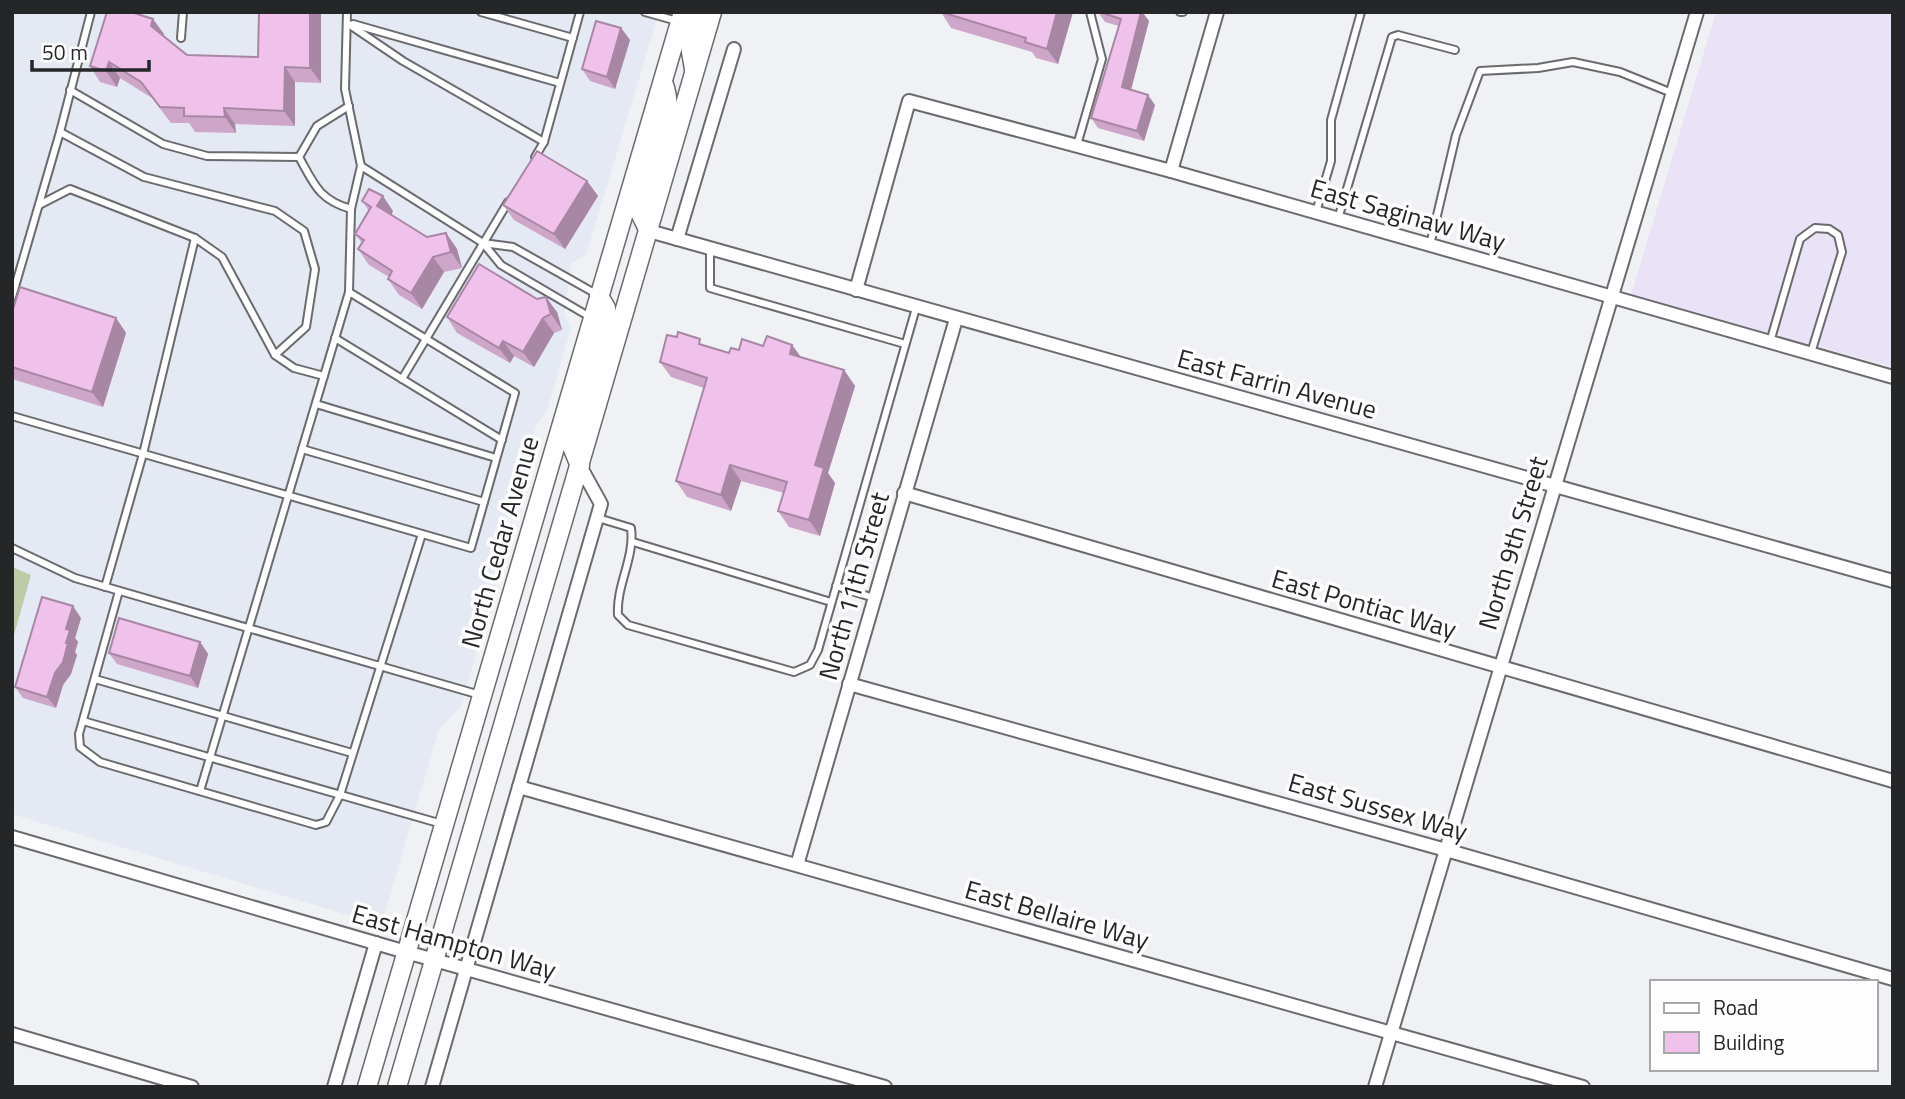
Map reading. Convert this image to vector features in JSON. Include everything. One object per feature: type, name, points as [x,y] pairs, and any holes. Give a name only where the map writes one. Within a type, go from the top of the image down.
[{"type":"main road","points":[[695,72],[690,46],[698,12]]},
{"type":"main road","name":"North Cedar Avenue","points":[[397,1087],[712,12]]},
{"type":"main road","name":"North Cedar Avenue","points":[[368,1087],[682,17]]},
{"type":"main road","points":[[649,231],[640,213],[667,122],[669,97],[662,82]]},
{"type":"main road","points":[[580,466],[571,444],[606,324],[606,308],[599,296]]},
{"type":"street","points":[[1171,171],[1217,12]]},
{"type":"street","name":"North 9th Street","points":[[1375,1087],[1697,12]]},
{"type":"street","points":[[677,239],[734,48]]},
{"type":"street","name":"East Saginaw Way","points":[[856,290],[909,101],[1171,171],[1893,377]]},
{"type":"street","name":"East Farrin Avenue","points":[[649,231],[1893,581]]},
{"type":"street","name":"North 11th Street","points":[[797,865],[956,319]]},
{"type":"street","points":[[432,1087],[601,504],[580,466]]},
{"type":"street","name":"East Pontiac Way","points":[[904,493],[1893,780]]},
{"type":"street","name":"East Sussex Way","points":[[849,684],[1446,850],[1893,979]]},
{"type":"street","name":"East Bellaire Way","points":[[519,787],[1583,1087]]},
{"type":"street","name":"East Hampton Way","points":[[12,837],[885,1087]]},
{"type":"street","points":[[334,1087],[376,943]]},
{"type":"street","points":[[12,1034],[192,1087]]},
{"type":"lane","points":[[12,296],[60,132],[91,12]]},
{"type":"lane","points":[[200,791],[349,292],[351,209],[361,166],[345,89],[347,12]]},
{"type":"lane","points":[[481,12],[573,38]]},
{"type":"lane","points":[[530,164],[544,142],[580,12]]},
{"type":"lane","points":[[645,12],[682,17]]},
{"type":"lane","points":[[1077,146],[1102,59],[1090,12]]},
{"type":"lane","points":[[1317,212],[1331,161],[1331,120],[1361,12]]},
{"type":"lane","points":[[181,13],[181,38]]},
{"type":"lane","points":[[347,23],[560,83]]},
{"type":"lane","points":[[347,23],[403,61],[544,142]]},
{"type":"lane","points":[[1338,219],[1392,37],[1398,35],[1454,50]]},
{"type":"lane","points":[[1430,245],[1457,135],[1480,71],[1538,68],[1573,62],[1620,72],[1672,93]]},
{"type":"lane","points":[[70,90],[163,144],[207,156],[299,156]]},
{"type":"lane","points":[[299,156],[317,126],[349,106]]},
{"type":"lane","points":[[60,132],[144,177],[275,211],[304,231],[315,270],[306,327],[275,355]]},
{"type":"lane","points":[[299,156],[313,184],[329,203],[351,209]]},
{"type":"lane","points":[[361,166],[483,243],[501,265],[593,319]]},
{"type":"lane","points":[[39,205],[70,189],[195,238],[222,257],[275,355],[294,368],[324,376]]},
{"type":"lane","points":[[402,379],[510,198]]},
{"type":"lane","points":[[1770,342],[1800,239],[1815,228],[1829,229],[1838,235],[1842,252],[1811,353]]},
{"type":"lane","points":[[105,587],[143,454],[195,238]]},
{"type":"lane","points":[[483,243],[513,247],[599,296]]},
{"type":"lane","points":[[710,248],[710,288],[905,344]]},
{"type":"lane","points":[[12,416],[471,548],[515,393],[349,292]]},
{"type":"lane","points":[[597,518],[631,527],[633,542],[617,603],[618,615],[628,625],[794,672],[810,665],[836,586],[916,308]]},
{"type":"lane","points":[[335,338],[502,440]]},
{"type":"lane","points":[[316,404],[496,458]]},
{"type":"lane","points":[[302,449],[484,502]]},
{"type":"lane","points":[[120,591],[83,721],[79,747],[100,762],[316,825],[326,822],[340,795],[422,534]]},
{"type":"lane","points":[[633,542],[831,602]]},
{"type":"lane","points":[[12,548],[75,578],[482,695]]},
{"type":"lane","points":[[836,586],[874,598]]},
{"type":"lane","points":[[95,679],[352,753]]},
{"type":"lane","points":[[83,721],[444,824]]},
{"type":"shaded area","points":[[12,12],[659,12],[586,255],[571,264],[564,315],[571,327],[547,411],[536,425],[507,521],[507,545],[461,706],[439,729],[383,919],[374,923],[12,814]]},
{"type":"shaded area","points":[[1716,12],[1893,12],[1893,367],[1631,295]]},
{"type":"green space","points":[[12,567],[31,575],[12,642]]},
{"type":"building","points":[[107,12],[131,12],[153,19],[151,26],[187,55],[258,57],[259,12],[310,12],[310,68],[285,67],[284,111],[224,108],[225,117],[184,116],[184,108],[160,107],[141,82],[109,62],[106,71],[90,66]]},
{"type":"building","points":[[941,12],[1057,12],[1047,49],[1025,42],[1026,38]]},
{"type":"building","points":[[1100,12],[1141,12],[1122,87],[1148,95],[1137,131],[1091,118],[1121,19]]},
{"type":"building","points":[[596,21],[621,28],[607,77],[582,69]]},
{"type":"building","points":[[537,151],[587,181],[554,234],[503,205]]},
{"type":"building","points":[[369,189],[383,196],[377,206],[427,237],[446,233],[451,252],[433,257],[411,293],[388,279],[392,271],[358,249],[364,240],[355,234],[371,207],[362,201]]},
{"type":"building","points":[[479,264],[537,299],[546,297],[551,314],[543,318],[523,352],[503,341],[499,348],[447,317]]},
{"type":"building","points":[[20,287],[116,318],[92,392],[12,367],[12,312]]},
{"type":"building","points":[[678,332],[700,339],[699,344],[729,353],[731,348],[739,350],[742,339],[763,346],[767,336],[792,345],[790,354],[844,370],[815,465],[824,468],[809,520],[778,511],[787,482],[730,465],[721,495],[676,481],[707,378],[660,362],[667,335],[677,337]]},
{"type":"building","points":[[42,597],[73,606],[66,629],[70,630],[63,662],[55,673],[47,697],[15,687]]},
{"type":"building","points":[[119,618],[200,642],[190,676],[109,653]]}]
